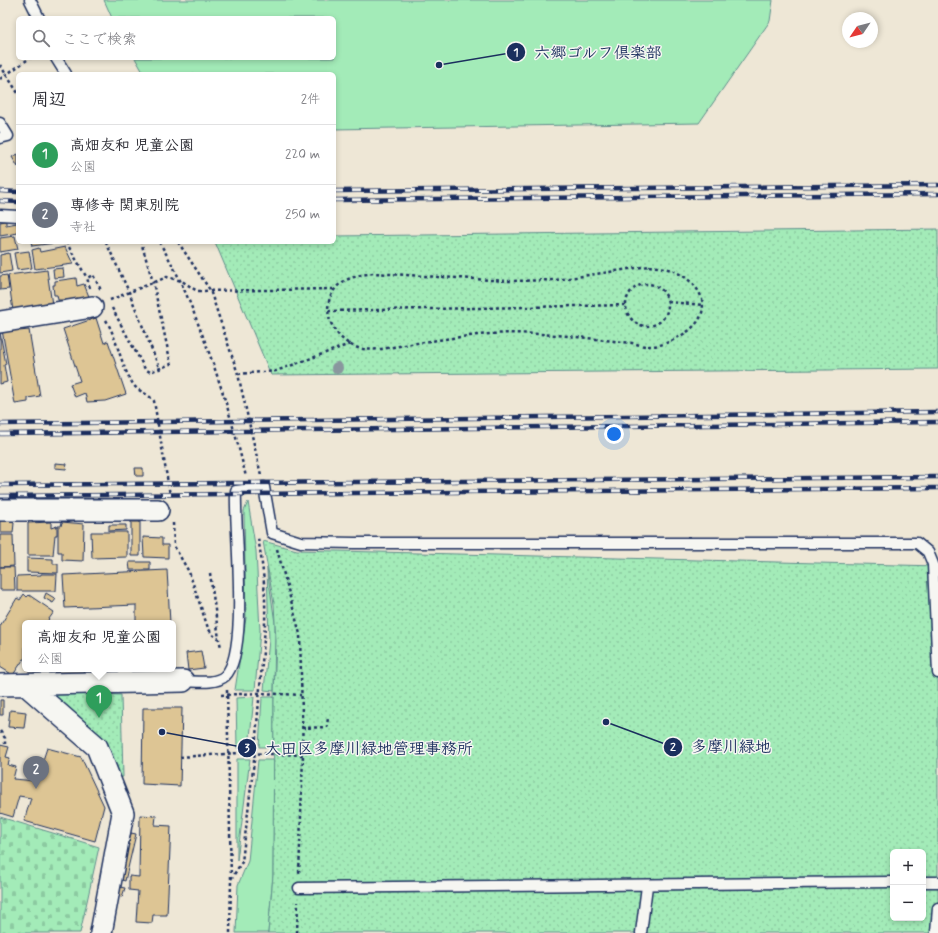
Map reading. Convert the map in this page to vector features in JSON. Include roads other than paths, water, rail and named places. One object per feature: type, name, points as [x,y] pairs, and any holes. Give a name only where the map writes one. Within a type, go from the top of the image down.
[{"type":"street","points":[[0,322],[104,301]]},
{"type":"street","points":[[0,510],[165,510]]},
{"type":"street","points":[[0,685],[183,681]]},
{"type":"street","points":[[26,685],[97,748],[123,813],[101,933]]},
{"type":"lane","points":[[30,0],[38,16]]},
{"type":"lane","points":[[57,60],[65,72]]},
{"type":"lane","points":[[0,124],[8,136],[0,138]]},
{"type":"lane","points":[[0,215],[16,216]]},
{"type":"lane","points":[[183,681],[213,681],[223,677],[232,664],[238,625],[240,597],[235,507],[236,491],[248,488],[264,487],[272,533],[301,542],[917,543],[928,552],[933,564],[938,673]]},
{"type":"lane","points":[[299,888],[647,886],[890,882]]},
{"type":"lane","points":[[926,882],[938,882]]},
{"type":"lane","points":[[641,933],[647,886]]},
{"type":"lane","points":[[936,933],[938,908]]},
{"type":"railway","points":[[336,191],[938,185]]},
{"type":"railway","points":[[0,191],[16,192]]},
{"type":"railway","points":[[336,200],[938,194]]},
{"type":"railway","points":[[0,201],[16,202]]},
{"type":"railway","points":[[0,424],[938,412]]},
{"type":"railway","points":[[0,434],[938,422]]},
{"type":"railway","points":[[0,485],[938,477]]},
{"type":"railway","points":[[0,496],[938,488]]},
{"type":"place","name":"六郷ゴルフ倶楽部","points":[[439,65]]},
{"type":"place","name":"高畑友和 児童公園","points":[[99,718]]},
{"type":"place","name":"多摩川緑地","points":[[606,722]]},
{"type":"place","name":"大田区多摩川緑地管理事務所","points":[[162,732]]},
{"type":"place","name":"専修寺 関東別院","points":[[36,789]]}]
